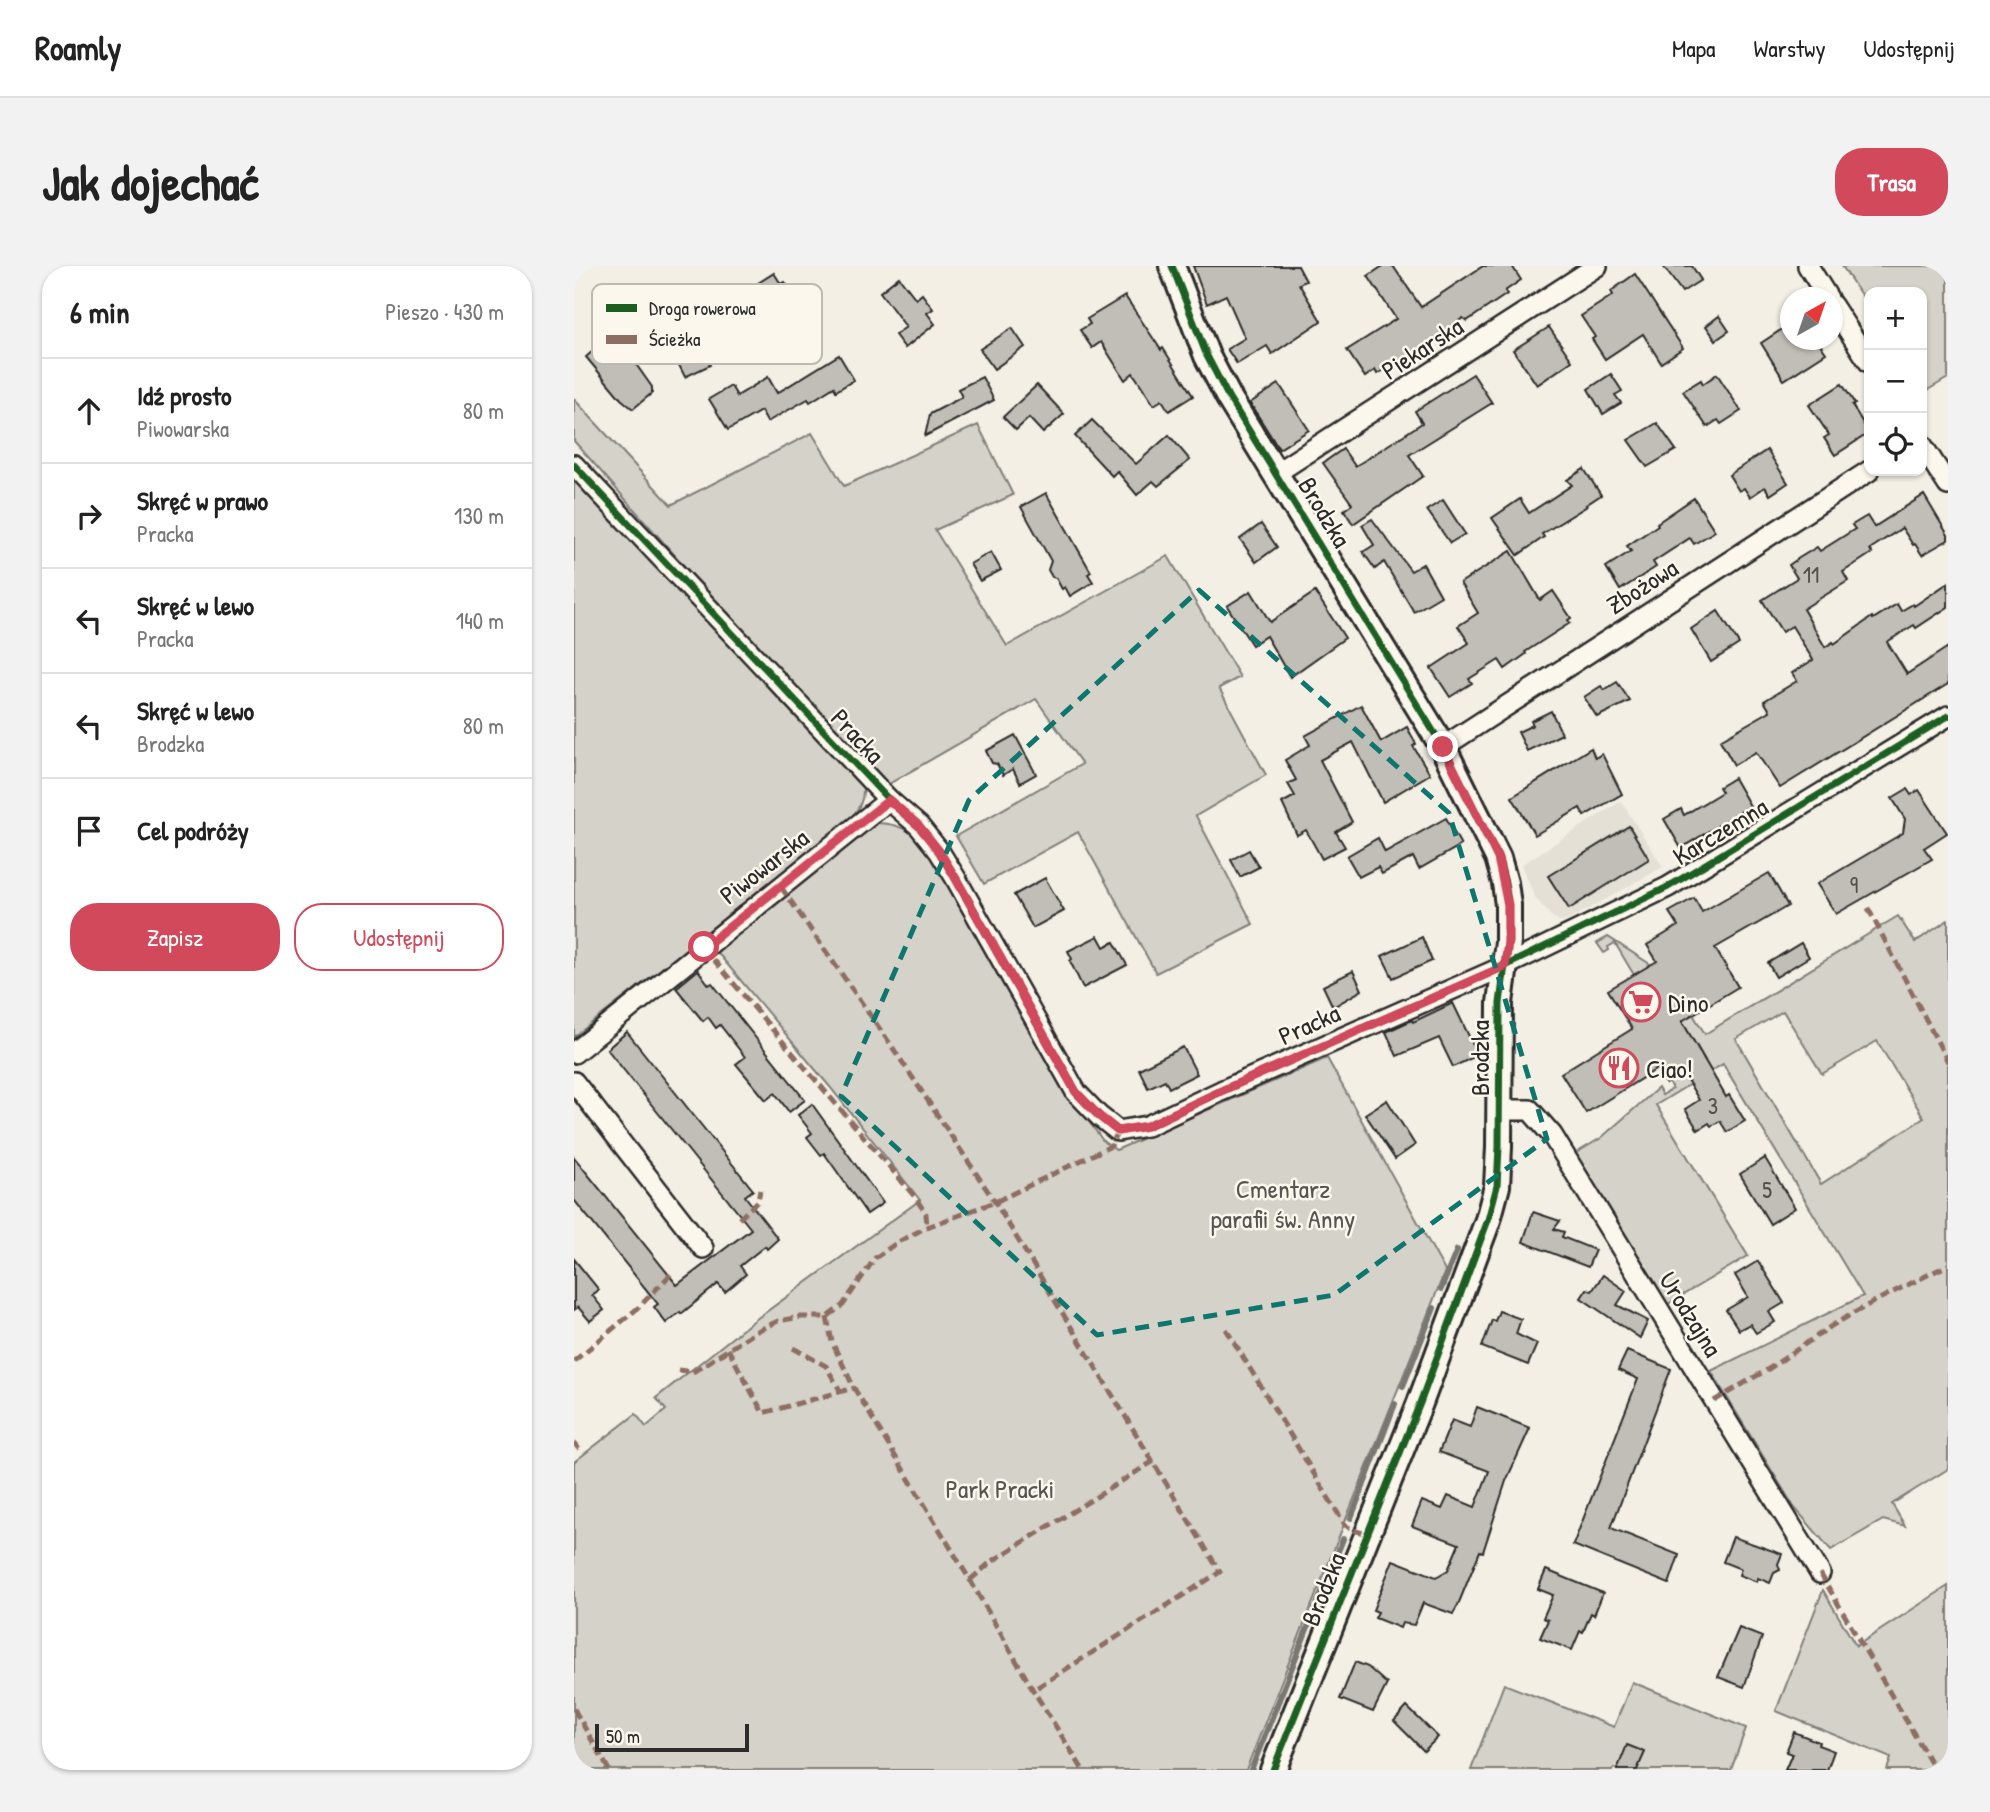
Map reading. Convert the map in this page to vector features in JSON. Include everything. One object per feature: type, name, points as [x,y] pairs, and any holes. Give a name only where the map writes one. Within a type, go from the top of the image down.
[{"type":"street","name":"Brodzka","points":[[1172,266],[1207,356],[1229,398],[1443,747],[1498,858],[1508,905],[1508,942],[1500,1013],[1497,1186],[1488,1220],[1420,1403],[1273,1770]]},
{"type":"street","name":"Piekarska","points":[[1276,473],[1597,266]]},
{"type":"street","points":[[1808,266],[1821,287]]},
{"type":"street","points":[[1843,322],[1864,354]]},
{"type":"street","points":[[1927,453],[1948,485]]},
{"type":"street","name":"Pracka","points":[[574,465],[889,800],[919,826],[950,868],[1076,1092],[1118,1131],[1147,1126],[1505,966]]},
{"type":"street","name":"Zbożowa","points":[[1443,747],[1864,475]]},
{"type":"street","name":"Karczemna","points":[[1505,966],[1668,887],[1948,716]]},
{"type":"street","name":"Piwowarska","points":[[574,1053],[889,800]]},
{"type":"street","points":[[574,1082],[703,1248]]},
{"type":"street","name":"Urodzajna","points":[[1500,1110],[1530,1110],[1552,1135],[1820,1573]]},
{"type":"highlighted area","points":[[1199,590],[1449,813],[1547,1139],[1334,1295],[1097,1335],[841,1096],[969,800]]},
{"type":"shaded area","points":[[1621,801],[1663,867],[1561,922],[1551,916],[1536,899],[1521,865]]},
{"type":"green space","points":[[1842,266],[1948,266],[1948,378],[1927,390],[1927,287],[1864,287],[1864,299]]},
{"type":"green space","points":[[574,399],[671,505],[812,433],[844,486],[978,425],[1013,495],[935,530],[1007,646],[1168,556],[1240,677],[1219,688],[1266,775],[1196,816],[1253,924],[1156,973],[1078,832],[984,884],[956,836],[1082,764],[1036,699],[887,785],[725,612],[574,441]]},
{"type":"green space","points":[[574,477],[862,783],[863,795],[855,814],[847,823],[574,1037]]},
{"type":"green space","name":"Park Pracki","points":[[875,823],[900,827],[910,832],[924,847],[944,877],[1067,1092],[1104,1142],[1116,1150],[1327,1058],[1445,1271],[1246,1770],[574,1770],[574,1462],[636,1414],[646,1427],[666,1410],[656,1398],[748,1325],[920,1200],[717,952],[830,857]]},
{"type":"green space","points":[[1898,916],[1915,942],[1948,920],[1948,1469],[1892,1504],[1905,1526],[1883,1520],[1831,1550],[1794,1507],[1711,1371],[1863,1296],[1723,1064],[1656,1105],[1748,1256],[1663,1307],[1571,1156],[1601,1138],[1658,1088],[1662,1095],[1672,1089],[1669,1082],[1705,1060],[1658,982],[1634,975],[1615,943],[1604,953],[1597,943],[1608,937],[1670,977],[1705,1034]],"holes":[[[1783,1011],[1822,1074],[1877,1041],[1924,1118],[1821,1184],[1736,1039]]]},
{"type":"green space","points":[[1948,1586],[1948,1770],[1887,1770],[1891,1758],[1776,1711],[1823,1590],[1856,1646]]},
{"type":"green space","points":[[1632,1682],[1746,1728],[1731,1770],[1471,1770],[1504,1684],[1614,1727]]},
{"type":"building","points":[[1193,266],[1298,266],[1306,281],[1299,284],[1321,321],[1272,354],[1267,346],[1237,364],[1227,349],[1245,338],[1226,295],[1207,304]]},
{"type":"building","points":[[1383,266],[1393,266],[1421,307],[1483,266],[1512,266],[1521,280],[1505,291],[1507,294],[1467,321],[1463,318],[1389,371],[1388,368],[1377,374],[1375,370],[1365,377],[1347,350],[1396,319],[1368,276]]},
{"type":"building","points":[[1663,266],[1692,266],[1701,280],[1682,292]]},
{"type":"building","points":[[774,273],[781,284],[757,284]]},
{"type":"building","points":[[1635,274],[1683,348],[1661,363],[1643,334],[1605,359],[1581,316],[1613,295],[1611,291]]},
{"type":"building","points":[[899,277],[916,299],[922,294],[933,309],[927,313],[935,324],[905,348],[895,335],[906,327],[880,292]]},
{"type":"building","points":[[1125,296],[1161,350],[1163,348],[1193,396],[1169,411],[1162,400],[1154,405],[1133,373],[1125,380],[1101,342],[1092,348],[1080,330],[1090,324],[1087,319]]},
{"type":"building","points":[[1719,316],[1729,331],[1716,340],[1706,326]]},
{"type":"building","points":[[1549,327],[1572,361],[1537,385],[1513,350]]},
{"type":"building","points":[[1012,328],[1025,347],[994,369],[980,349]]},
{"type":"building","points":[[1780,331],[1780,350],[1824,350],[1826,353],[1784,380],[1761,343]]},
{"type":"building","points":[[592,352],[592,364],[636,364],[652,387],[652,393],[633,409],[621,399],[586,357]]},
{"type":"building","points":[[839,355],[854,380],[836,391],[834,387],[810,402],[808,399],[767,422],[761,411],[728,430],[709,399],[731,386],[737,396],[768,377],[777,393]]},
{"type":"building","points":[[678,364],[710,364],[710,365],[685,377]]},
{"type":"building","points":[[1473,374],[1492,403],[1409,455],[1423,476],[1353,524],[1344,510],[1352,504],[1323,463],[1343,449],[1355,466],[1362,462],[1422,423],[1415,411]]},
{"type":"building","points":[[1611,374],[1622,391],[1615,395],[1621,403],[1603,414],[1588,389]]},
{"type":"building","points":[[1717,374],[1741,411],[1721,424],[1718,420],[1707,427],[1683,391],[1701,380],[1703,384]]},
{"type":"building","points":[[982,377],[994,400],[925,436],[930,414],[962,397],[958,389]]},
{"type":"building","points":[[1279,384],[1309,430],[1279,449],[1250,403]]},
{"type":"building","points":[[1842,384],[1864,425],[1864,436],[1835,455],[1824,438],[1829,435],[1809,405]]},
{"type":"building","points":[[1037,385],[1064,414],[1043,433],[1029,418],[1016,430],[1003,417]]},
{"type":"building","points":[[1092,420],[1136,464],[1169,435],[1190,460],[1158,486],[1153,481],[1137,495],[1117,471],[1112,476],[1075,436]]},
{"type":"building","points":[[1657,423],[1676,450],[1647,467],[1628,440]]},
{"type":"building","points":[[1767,450],[1788,483],[1770,495],[1765,487],[1750,497],[1744,488],[1739,491],[1729,475]]},
{"type":"building","points":[[1584,469],[1601,495],[1542,534],[1544,537],[1518,555],[1492,518],[1520,499],[1529,513],[1572,485],[1567,480]]},
{"type":"building","points":[[1046,493],[1091,572],[1088,574],[1093,582],[1070,596],[1048,570],[1051,561],[1021,507]]},
{"type":"building","points":[[1924,495],[1948,535],[1948,540],[1922,555],[1902,528],[1870,549],[1872,553],[1843,572],[1848,581],[1803,609],[1825,647],[1833,642],[1834,644],[1872,617],[1873,619],[1897,604],[1901,611],[1913,604],[1914,606],[1948,583],[1948,607],[1916,628],[1914,625],[1887,642],[1907,674],[1948,647],[1948,684],[1780,788],[1756,752],[1734,765],[1720,740],[1770,711],[1764,701],[1797,681],[1792,673],[1813,660],[1792,626],[1782,632],[1762,600],[1797,578],[1789,565],[1799,558],[1817,547],[1820,551],[1855,529],[1852,525],[1867,516],[1874,527]]},
{"type":"building","points":[[1694,498],[1715,531],[1694,544],[1690,538],[1653,562],[1656,567],[1620,590],[1606,567],[1631,551],[1627,546]]},
{"type":"building","points":[[1443,500],[1465,534],[1450,543],[1427,510]]},
{"type":"building","points":[[1372,519],[1411,571],[1423,564],[1441,596],[1414,612],[1384,562],[1375,569],[1363,552],[1374,545],[1362,525]]},
{"type":"building","points":[[1261,524],[1277,547],[1256,562],[1240,539]]},
{"type":"building","points":[[1511,551],[1540,600],[1553,591],[1571,618],[1568,620],[1570,623],[1525,652],[1526,654],[1505,669],[1499,660],[1469,679],[1472,683],[1450,697],[1431,668],[1469,643],[1458,626],[1478,613],[1460,583]]},
{"type":"building","points":[[991,552],[1001,570],[980,581],[970,564]]},
{"type":"building","points":[[1251,591],[1270,622],[1315,592],[1345,638],[1290,677],[1266,636],[1252,645],[1227,606]]},
{"type":"building","points":[[1718,611],[1739,644],[1711,662],[1691,629]]},
{"type":"building","points":[[1617,682],[1630,701],[1597,717],[1584,697],[1601,686],[1604,690]]},
{"type":"building","points":[[1361,705],[1381,742],[1407,727],[1416,744],[1413,746],[1430,774],[1383,802],[1353,742],[1320,760],[1352,822],[1336,832],[1345,847],[1322,859],[1306,830],[1297,835],[1282,803],[1295,796],[1288,784],[1296,780],[1285,760],[1310,745],[1305,736]]},
{"type":"building","points":[[1551,711],[1562,734],[1527,751],[1518,732],[1533,725],[1531,721]]},
{"type":"building","points":[[1015,735],[1036,774],[1020,783],[1013,769],[1003,775],[986,751]]},
{"type":"building","points":[[1591,748],[1595,758],[1602,754],[1622,794],[1584,816],[1580,808],[1535,835],[1512,797]]},
{"type":"building","points":[[1734,778],[1750,806],[1681,848],[1664,819],[1681,809],[1684,815],[1722,792],[1719,787]]},
{"type":"building","points":[[1907,789],[1911,795],[1919,790],[1947,833],[1924,848],[1932,859],[1836,914],[1817,884],[1903,833],[1905,819],[1892,798]]},
{"type":"building","points":[[1446,818],[1461,845],[1419,869],[1413,857],[1382,874],[1378,867],[1359,877],[1347,856],[1378,838],[1385,852]]},
{"type":"building","points":[[1629,826],[1649,859],[1569,909],[1548,876]]},
{"type":"building","points":[[1249,850],[1259,867],[1240,877],[1231,860]]},
{"type":"building","points":[[1769,873],[1788,906],[1715,948],[1738,987],[1682,1021],[1726,1097],[1729,1095],[1745,1121],[1727,1132],[1720,1121],[1711,1126],[1709,1123],[1698,1130],[1685,1109],[1699,1100],[1683,1073],[1666,1084],[1657,1069],[1586,1113],[1561,1073],[1632,1029],[1608,990],[1657,961],[1647,945],[1678,926],[1669,912],[1694,898],[1702,912]]},
{"type":"building","points":[[1045,878],[1064,911],[1033,928],[1014,895]]},
{"type":"building","points":[[1098,936],[1104,947],[1114,942],[1127,965],[1083,988],[1068,951]]},
{"type":"building","points":[[1422,937],[1432,961],[1393,978],[1382,956]]},
{"type":"building","points":[[1801,943],[1809,957],[1776,977],[1768,963]]},
{"type":"building","points":[[698,970],[709,985],[712,983],[805,1100],[789,1112],[775,1093],[766,1100],[736,1064],[745,1057],[720,1025],[716,1028],[708,1017],[703,1021],[676,988]]},
{"type":"building","points":[[1353,971],[1362,990],[1333,1007],[1323,986]]},
{"type":"building","points":[[1453,1003],[1478,1055],[1453,1067],[1439,1038],[1397,1056],[1386,1032]]},
{"type":"building","points":[[627,1032],[753,1190],[745,1196],[778,1239],[740,1266],[746,1274],[725,1292],[718,1284],[666,1323],[654,1307],[658,1304],[574,1200],[574,1157],[677,1285],[751,1229],[607,1049]]},
{"type":"building","points":[[1183,1047],[1197,1074],[1169,1088],[1165,1080],[1148,1088],[1139,1069]]},
{"type":"building","points":[[1387,1100],[1415,1145],[1395,1159],[1365,1114]]},
{"type":"building","points":[[812,1104],[883,1203],[867,1214],[824,1153],[821,1155],[807,1137],[812,1133],[798,1115]]},
{"type":"building","points":[[1765,1158],[1795,1208],[1770,1224],[1740,1174]]},
{"type":"building","points":[[1533,1212],[1560,1221],[1554,1229],[1564,1232],[1562,1237],[1595,1250],[1588,1267],[1523,1242]]},
{"type":"building","points":[[574,1259],[599,1290],[592,1295],[604,1310],[590,1321],[578,1307],[574,1310]]},
{"type":"building","points":[[1758,1261],[1784,1303],[1769,1312],[1775,1322],[1756,1333],[1750,1324],[1739,1330],[1726,1310],[1748,1297],[1735,1275]]},
{"type":"building","points":[[1603,1275],[1626,1291],[1617,1305],[1648,1321],[1640,1338],[1581,1298],[1587,1289],[1592,1291]]},
{"type":"building","points":[[1499,1311],[1521,1319],[1516,1334],[1537,1344],[1528,1365],[1482,1347],[1492,1320],[1495,1321]]},
{"type":"building","points":[[1627,1351],[1671,1369],[1611,1528],[1679,1555],[1669,1584],[1573,1545],[1638,1379],[1618,1370]]},
{"type":"building","points":[[1477,1407],[1530,1428],[1506,1481],[1483,1552],[1480,1551],[1458,1605],[1453,1614],[1423,1603],[1414,1625],[1402,1623],[1400,1628],[1375,1618],[1378,1612],[1373,1610],[1393,1560],[1436,1577],[1448,1570],[1459,1544],[1412,1526],[1422,1501],[1442,1509],[1448,1496],[1475,1507],[1489,1471],[1439,1452],[1452,1420],[1470,1427]]},
{"type":"building","points":[[1733,1537],[1782,1554],[1778,1564],[1780,1570],[1774,1573],[1770,1583],[1758,1578],[1757,1582],[1739,1575],[1741,1569],[1723,1562]]},
{"type":"building","points":[[1546,1570],[1603,1593],[1594,1615],[1591,1613],[1572,1650],[1540,1638],[1548,1620],[1543,1618],[1553,1595],[1538,1589]]},
{"type":"building","points":[[1739,1628],[1762,1637],[1744,1687],[1718,1677]]},
{"type":"building","points":[[1355,1662],[1368,1667],[1387,1684],[1373,1712],[1340,1699]]},
{"type":"building","points":[[1407,1707],[1438,1737],[1424,1751],[1394,1721]]},
{"type":"building","points":[[1794,1732],[1834,1751],[1827,1770],[1785,1770],[1792,1754],[1786,1752]]},
{"type":"building","points":[[1627,1745],[1645,1752],[1637,1770],[1617,1770]]},
{"type":"waterway","points":[[1441,1289],[1457,1250]]},
{"type":"waterway","points":[[1403,1386],[1434,1308]]},
{"type":"waterway","points":[[1351,1518],[1395,1404]]},
{"type":"waterway","points":[[1251,1770],[1343,1539]]},
{"type":"marked path","points":[[781,887],[891,1045],[995,1202],[1220,1572],[1033,1690]]},
{"type":"marked path","points":[[1868,908],[1948,1062]]},
{"type":"marked path","points":[[704,948],[915,1197],[926,1214],[927,1227]]},
{"type":"marked path","points":[[678,1370],[693,1372],[778,1321],[801,1317],[827,1317],[843,1305],[875,1258],[898,1242],[927,1227],[995,1202],[1111,1146],[1118,1131]]},
{"type":"marked path","points":[[739,1219],[758,1201],[760,1190]]},
{"type":"marked path","points":[[1714,1401],[1770,1368],[1833,1325],[1948,1265]]},
{"type":"marked path","points":[[574,1361],[638,1308],[673,1272]]},
{"type":"marked path","points":[[827,1317],[832,1342],[854,1388],[1083,1770]]},
{"type":"marked path","points":[[1226,1329],[1345,1525],[1367,1534]]},
{"type":"marked path","points":[[793,1348],[826,1366],[841,1392]]},
{"type":"marked path","points":[[728,1349],[763,1413],[854,1388]]},
{"type":"marked path","points":[[574,1443],[579,1449]]},
{"type":"marked path","points":[[970,1580],[991,1562],[1154,1461]]},
{"type":"marked path","points":[[1820,1573],[1935,1770]]},
{"type":"marked path","points":[[574,1709],[609,1770]]},
{"type":"cycle path","points":[[1172,266],[1207,356],[1229,398],[1443,747],[1498,858],[1508,905],[1508,942],[1500,1003],[1497,1186],[1488,1220],[1420,1403],[1273,1770]]},
{"type":"cycle path","points":[[574,465],[889,800],[919,826],[955,877],[1076,1092],[1118,1131],[1147,1126],[1505,966],[1668,887],[1948,716]]},
{"type":"place","name":"Dino","points":[[1641,1002]]},
{"type":"place","name":"Ciao!","points":[[1619,1068]]},
{"type":"route","points":[[704,947],[889,800],[919,826],[939,851],[1076,1092],[1118,1131],[1147,1126],[1505,966],[1508,905],[1498,858],[1443,747]]},
{"type":"park label","name":"Cmentarz parafii św. Anny","points":[[1283,1203]]}]
